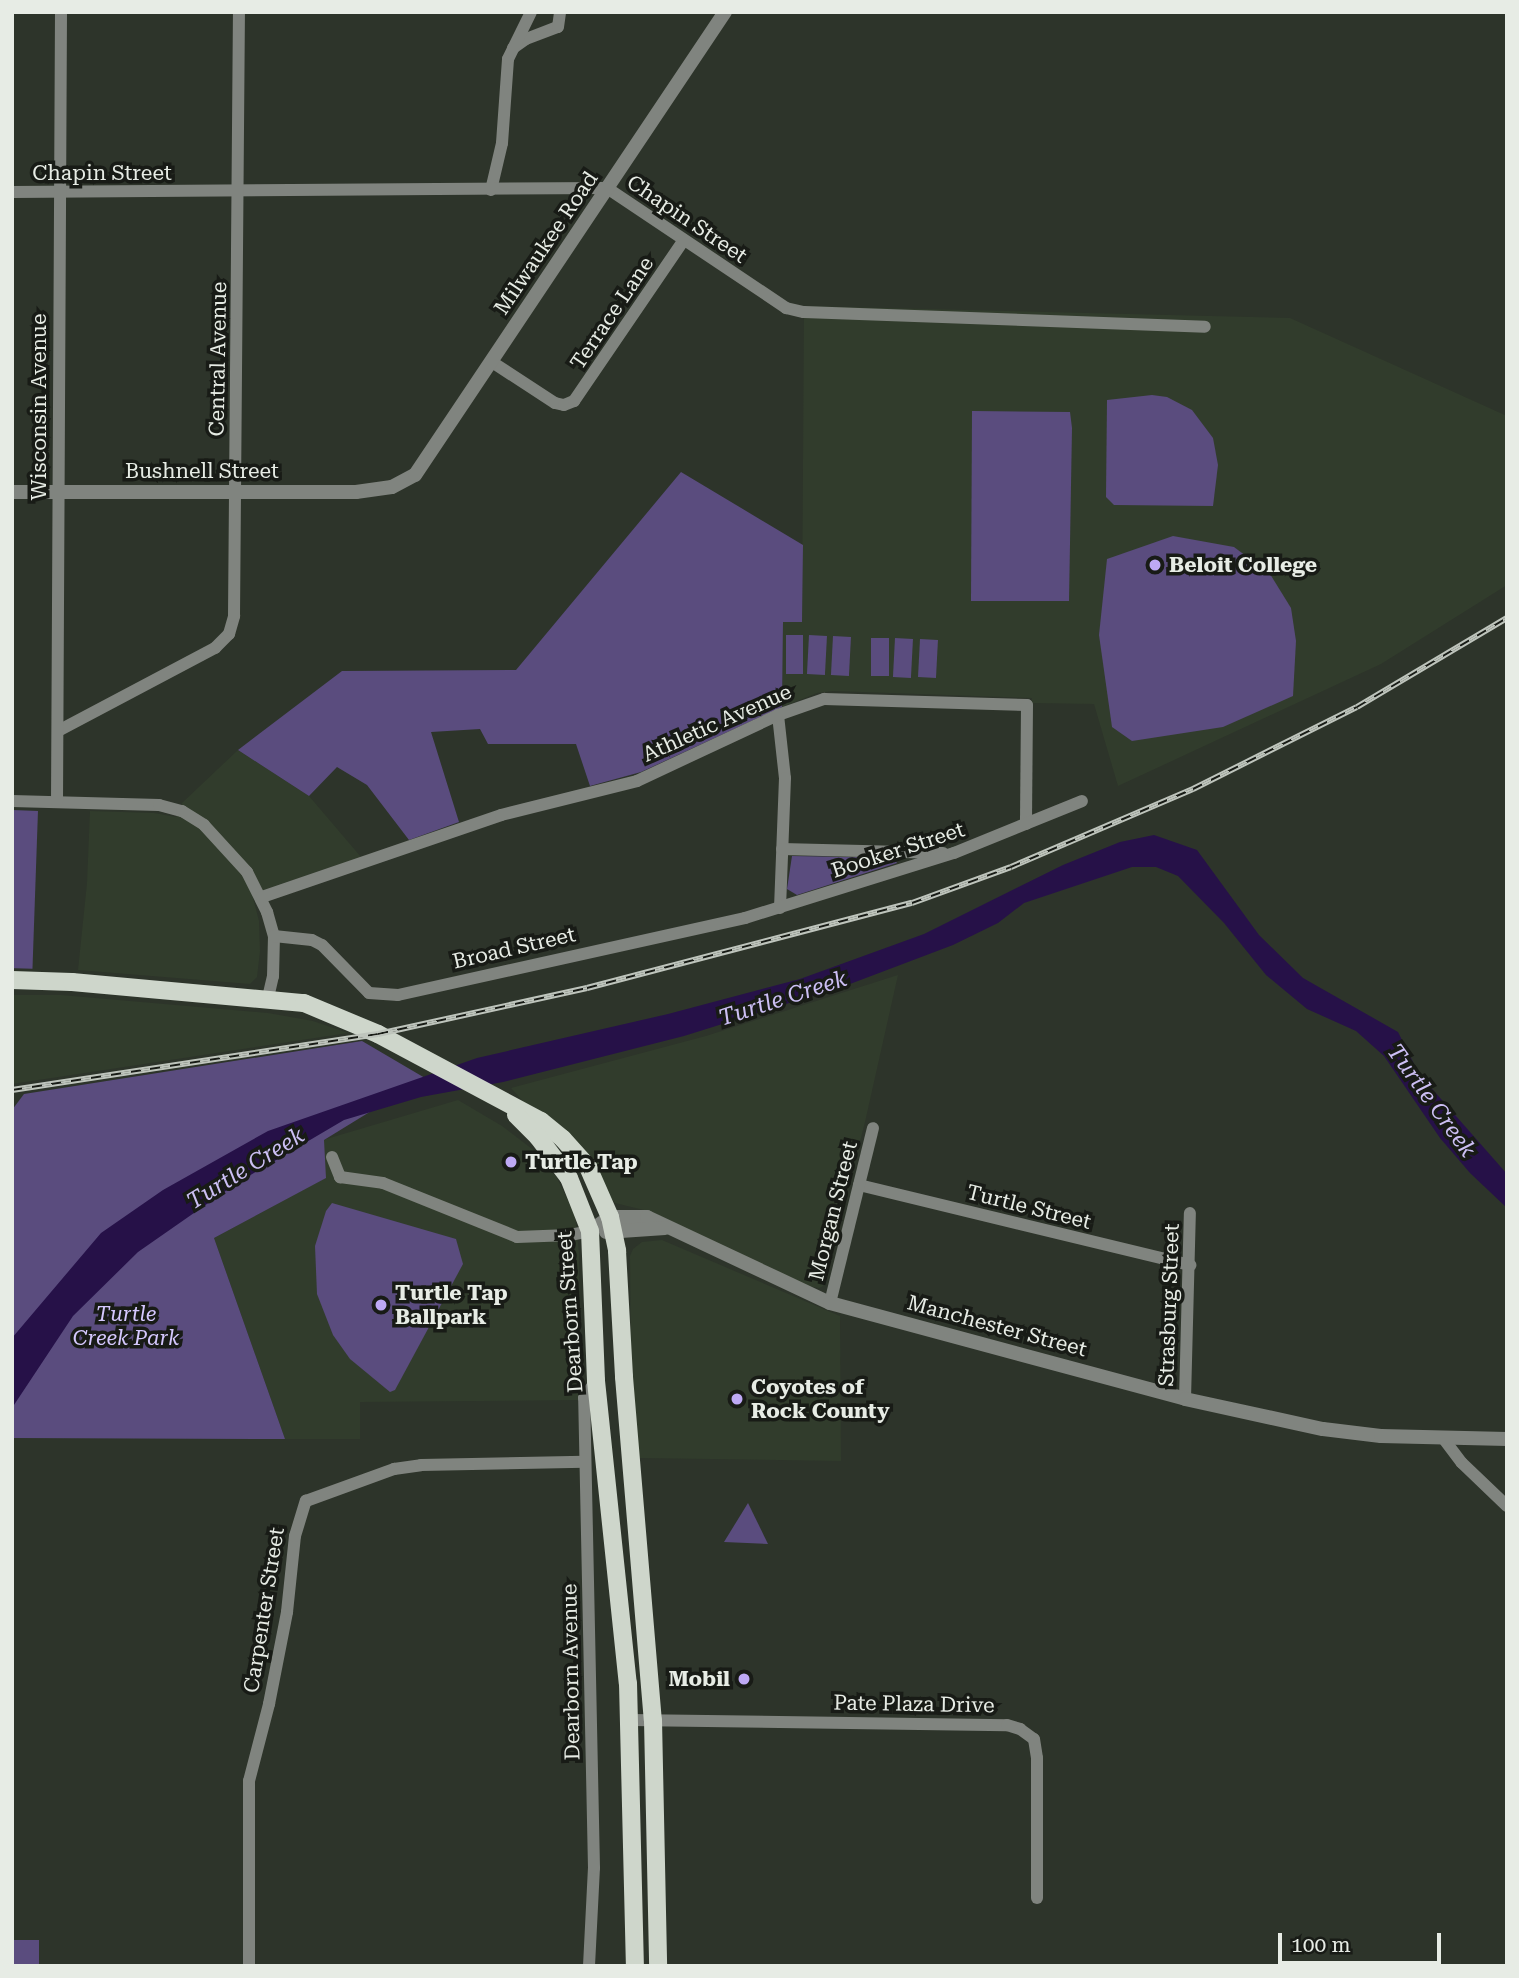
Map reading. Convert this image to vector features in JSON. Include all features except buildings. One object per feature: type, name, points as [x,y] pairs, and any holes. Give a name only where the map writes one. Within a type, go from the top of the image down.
[{"type":"main road","points":[[12,980],[268,998],[304,1003],[378,1034],[541,1122],[579,1155],[601,1191],[612,1225],[653,1720],[658,1966]]},
{"type":"main road","name":"Dearborn Street","points":[[498,1099],[538,1137],[569,1178],[590,1231],[596,1381],[616,1552],[630,1720],[635,1966]]},
{"type":"street","name":"Wisconsin Avenue","points":[[57,802],[61,12]]},
{"type":"street","name":"Central Avenue","points":[[58,731],[215,648],[229,634],[234,616],[239,12]]},
{"type":"street","points":[[491,190],[502,143],[508,59],[531,12]]},
{"type":"street","points":[[513,49],[526,39],[558,27],[560,12]]},
{"type":"street","name":"Milwaukee Road","points":[[392,487],[421,469],[725,12]]},
{"type":"street","name":"Chapin Street","points":[[12,192],[607,188],[786,308],[804,313],[1205,327]]},
{"type":"street","name":"Terrace Lane","points":[[492,362],[555,403],[569,404],[582,393],[684,240]]},
{"type":"street","name":"Bushnell Street","points":[[12,492],[356,492],[392,487]]},
{"type":"street","name":"Athletic Avenue","points":[[261,897],[501,816],[637,781],[778,715],[817,701],[835,699],[1027,705],[1026,824]]},
{"type":"street","points":[[778,715],[785,778],[780,908]]},
{"type":"street","points":[[1026,824],[1082,800]]},
{"type":"street","points":[[12,801],[159,805],[182,811],[204,825],[247,872],[261,897],[274,936],[273,976],[268,998]]},
{"type":"street","name":"Booker Street","points":[[780,908],[954,853],[1026,824]]},
{"type":"street","points":[[782,849],[954,853]]},
{"type":"street","name":"Broad Street","points":[[274,936],[312,940],[322,945],[369,993],[388,996],[497,975],[780,908]]},
{"type":"street","name":"Morgan Street","points":[[830,1303],[873,1128]]},
{"type":"street","points":[[332,1157],[340,1177],[383,1183],[517,1237],[570,1235],[590,1231]]},
{"type":"street","name":"Turtle Street","points":[[859,1185],[1190,1265]]},
{"type":"street","name":"Strasburg Street","points":[[1185,1399],[1190,1213]]},
{"type":"street","name":"Manchester Street","points":[[590,1231],[612,1225],[672,1228],[830,1303],[1185,1399],[1323,1429],[1381,1436],[1507,1438]]},
{"type":"street","name":"Dearborn Avenue","points":[[589,1966],[594,1868],[584,1398],[596,1381]]},
{"type":"street","points":[[1443,1438],[1462,1463],[1507,1506]]},
{"type":"street","name":"Carpenter Street","points":[[249,1966],[249,1781],[274,1681],[287,1612],[295,1536],[306,1501],[394,1469],[421,1465],[584,1462]]},
{"type":"street","name":"Pate Plaza Drive","points":[[630,1720],[1007,1725],[1020,1728],[1034,1740],[1037,1758],[1037,1898]]},
{"type":"shaded area","name":"Beloit College","points":[[804,306],[1290,318],[1507,416],[1507,585],[1381,664],[1118,786],[1094,704],[1032,703],[1032,698],[833,691],[817,693],[782,707],[783,622],[802,621]]},
{"type":"shaded area","points":[[238,750],[309,796],[361,857],[252,894],[259,921],[260,951],[257,977],[250,984],[78,970],[87,883],[90,811],[154,813],[176,817],[182,803]]},
{"type":"shaded area","points":[[898,975],[865,1122],[823,1286],[819,1288],[802,1285],[652,1212],[615,1203],[511,1088],[706,1036]]},
{"type":"shaded area","points":[[12,995],[61,995],[268,1013],[313,1021],[348,1033],[12,1084]]},
{"type":"shaded area","points":[[458,1100],[502,1126],[536,1152],[557,1178],[575,1215],[579,1253],[580,1400],[360,1402],[360,1439],[285,1439],[214,1238],[325,1178],[323,1140]]},
{"type":"shaded area","points":[[662,1240],[840,1316],[841,1461],[639,1458],[631,1355],[630,1256],[633,1249],[642,1242]]},
{"type":"green space","points":[[1152,395],[1167,397],[1192,410],[1213,438],[1218,465],[1213,506],[1114,505],[1106,497],[1107,400]]},
{"type":"green space","points":[[972,411],[1070,412],[1069,601],[971,601]]},
{"type":"green space","points":[[681,472],[803,545],[802,622],[783,622],[782,707],[641,772],[590,786],[576,744],[488,744],[480,729],[431,732],[459,822],[409,840],[367,785],[337,767],[309,796],[238,750],[342,671],[516,670]]},
{"type":"green space","points":[[1173,536],[1234,547],[1270,574],[1291,608],[1296,641],[1293,696],[1223,727],[1132,741],[1112,727],[1099,635],[1107,559]]},
{"type":"green space","points":[[786,635],[803,635],[803,674],[786,674]]},
{"type":"green space","points":[[809,635],[827,636],[825,675],[807,674]]},
{"type":"green space","points":[[833,636],[851,637],[849,676],[831,675]]},
{"type":"green space","points":[[871,638],[889,638],[889,676],[871,676]]},
{"type":"green space","points":[[895,638],[913,639],[911,678],[893,677]]},
{"type":"green space","points":[[920,639],[938,640],[936,678],[918,677]]},
{"type":"green space","points":[[12,810],[38,811],[32,969],[12,968]]},
{"type":"green space","points":[[792,856],[894,858],[897,863],[797,895],[787,889]]},
{"type":"green space","name":"Turtle Creek Park","points":[[362,1041],[425,1078],[324,1140],[326,1178],[214,1238],[285,1439],[12,1438],[12,1110],[24,1094]]},
{"type":"green space","name":"Turtle Tap Ballpark","points":[[332,1203],[456,1239],[463,1264],[395,1390],[390,1392],[350,1359],[333,1335],[317,1294],[315,1246],[326,1211]]},
{"type":"green space","points":[[748,1503],[768,1544],[724,1542]]},
{"type":"green space","points":[[12,1940],[39,1940],[39,1966],[12,1966]]},
{"type":"water","name":"Turtle Creek","points":[[1154,835],[1197,850],[1259,935],[1303,978],[1398,1032],[1419,1074],[1507,1174],[1507,1208],[1470,1173],[1440,1138],[1384,1056],[1356,1031],[1307,1009],[1266,975],[1224,923],[1178,876],[1156,867],[1132,867],[1024,903],[998,923],[953,945],[850,984],[684,1036],[503,1082],[421,1097],[344,1120],[237,1183],[138,1252],[73,1316],[12,1408],[12,1338],[101,1233],[163,1190],[268,1131],[477,1058],[668,1014],[800,979],[924,934],[1063,865],[1120,842]]},
{"type":"railway","points":[[12,1090],[378,1034],[587,988],[912,903],[1011,867],[1193,789],[1357,707],[1507,618]]},
{"type":"place","name":"Beloit College","points":[[1155,565]]},
{"type":"place","name":"Turtle Tap","points":[[511,1162]]},
{"type":"place","name":"Turtle Tap Ballpark","points":[[381,1305]]},
{"type":"place","name":"Coyotes of Rock County","points":[[737,1399]]},
{"type":"place","name":"Mobil","points":[[744,1679]]}]
